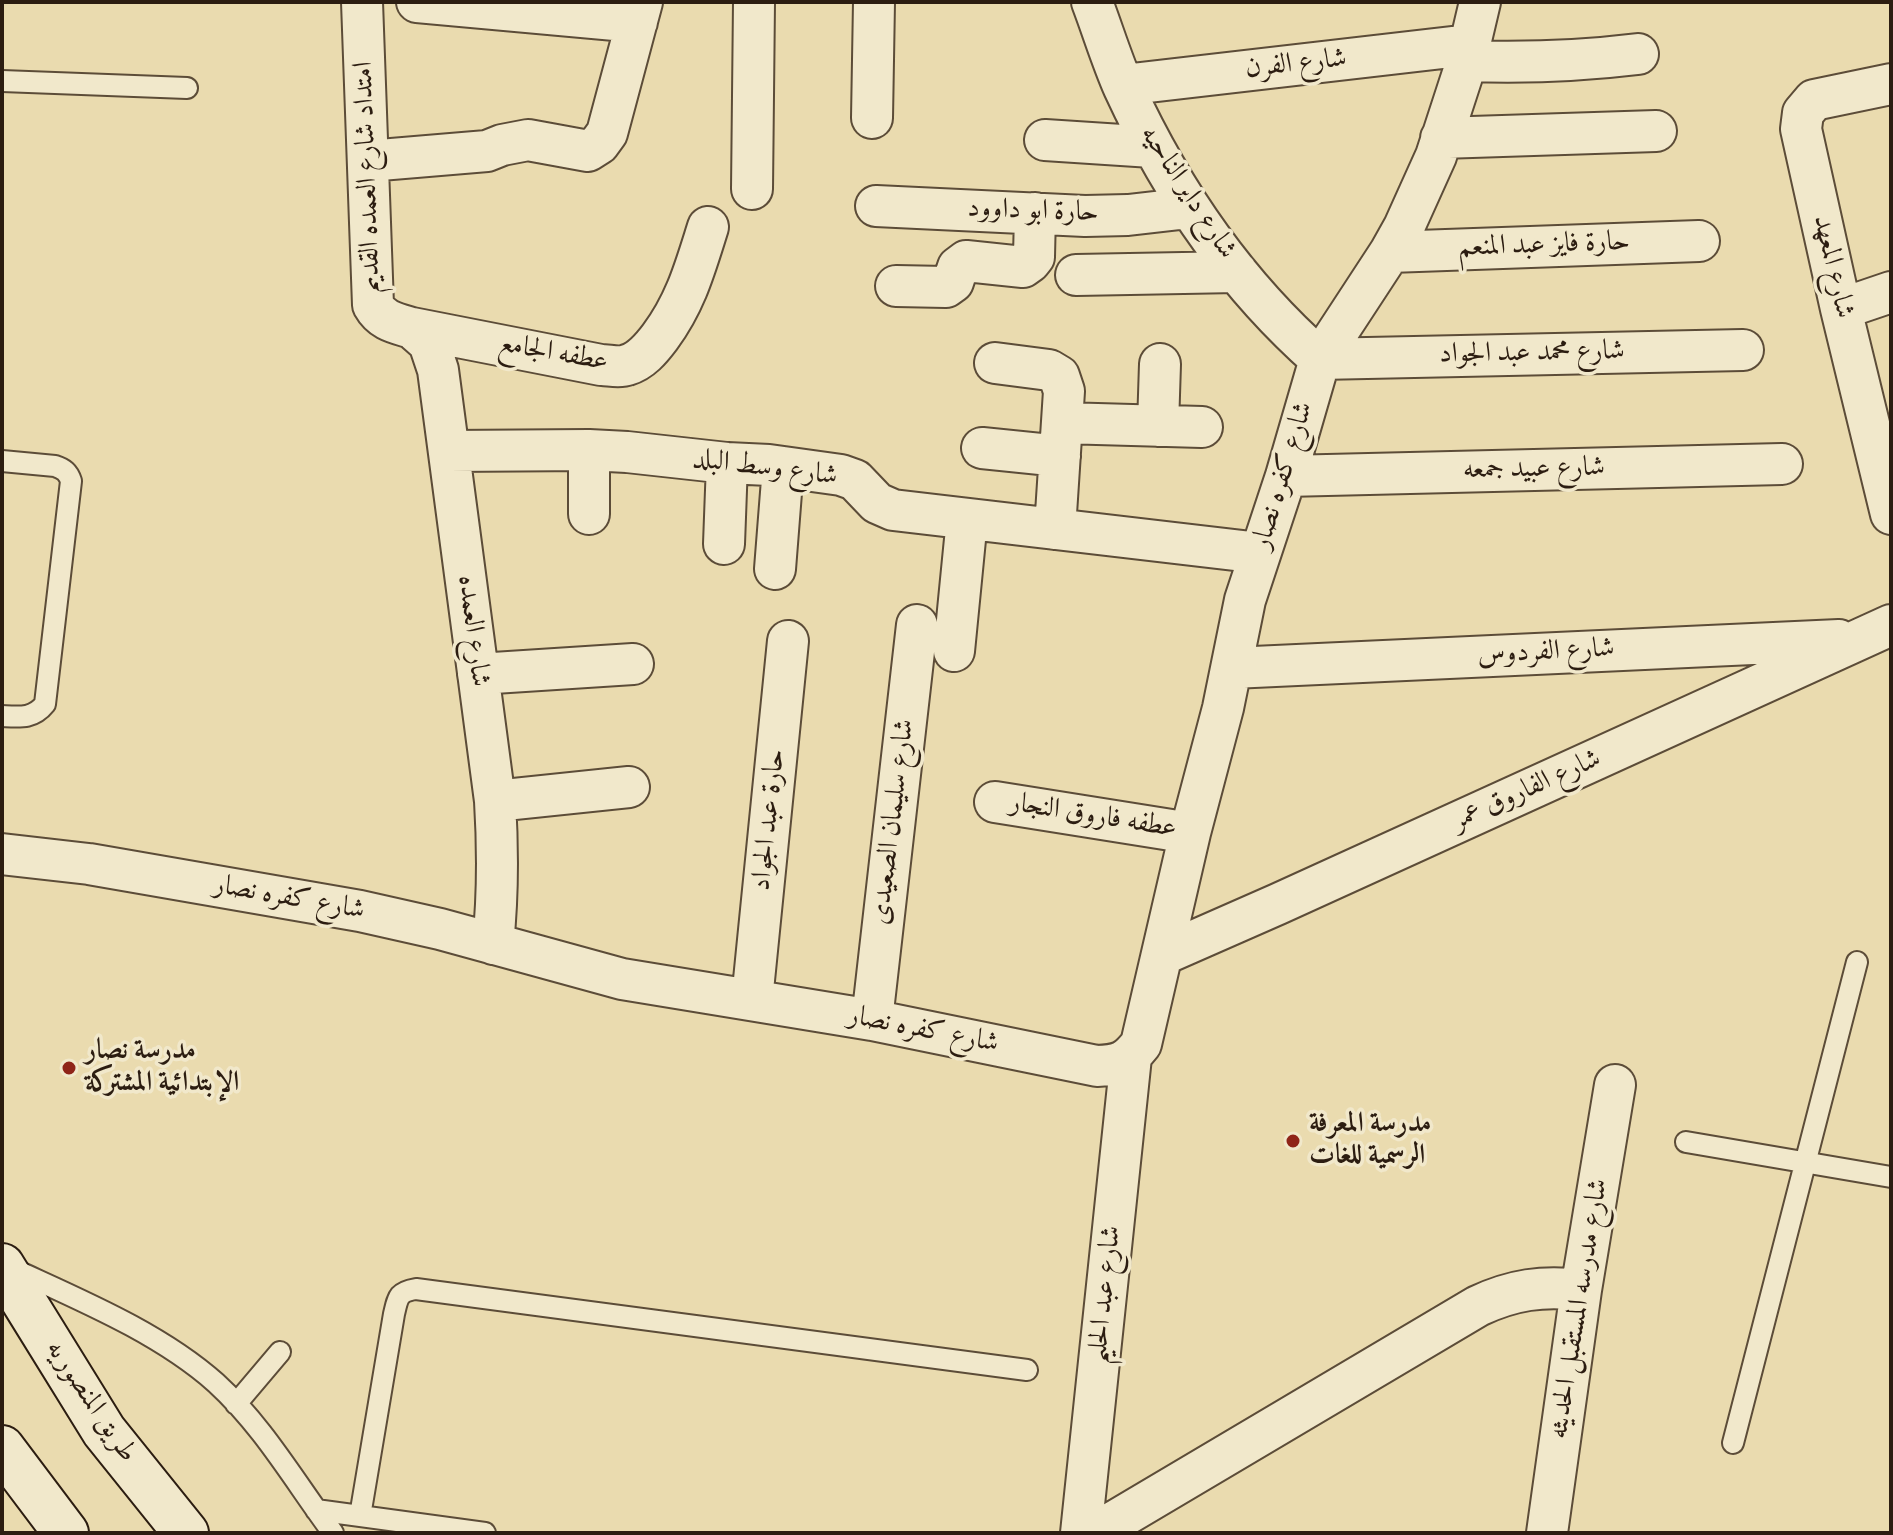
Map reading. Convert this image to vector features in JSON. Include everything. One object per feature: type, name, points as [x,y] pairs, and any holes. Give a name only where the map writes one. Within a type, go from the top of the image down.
[{"type":"main road","name":"طريق المنصوريه","points":[[2,1265],[104,1431],[186,1533]]},
{"type":"main road","points":[[2,1448],[66,1533]]},
{"type":"street","name":"امتداد شارع العمده القديم","points":[[362,2],[373,305],[378,314],[389,321],[412,328]]},
{"type":"street","points":[[368,161],[487,151],[528,140],[588,151],[599,144],[607,133],[640,12],[417,2]]},
{"type":"street","points":[[752,189],[754,2]]},
{"type":"street","points":[[872,118],[874,2]]},
{"type":"street","name":"شارع داير الناحيه","points":[[1092,2],[1123,85],[1152,147],[1189,208],[1237,272],[1320,359]]},
{"type":"street","name":"شارع كفره نصار","points":[[2,854],[89,864],[360,911],[440,929],[622,979],[872,1020],[1097,1066],[1115,1065],[1131,1057],[1141,1044],[1232,668],[1245,600],[1320,359],[1390,252],[1436,156],[1480,2]]},
{"type":"street","name":"شارع الفرن","points":[[1123,85],[1467,53],[1524,63],[1638,54]]},
{"type":"street","name":"شارع المعهد","points":[[1891,84],[1814,100],[1803,113],[1801,129],[1891,514]]},
{"type":"street","points":[[1441,138],[1656,131]]},
{"type":"street","points":[[1045,140],[1152,147]]},
{"type":"street","name":"حارة ابو داوود","points":[[876,206],[1085,216],[1189,208]]},
{"type":"street","points":[[896,286],[946,287],[953,282],[958,267],[966,261],[1023,267],[1034,257],[1035,213]]},
{"type":"street","name":"عطفه الجامع","points":[[412,328],[624,367],[650,350],[671,321],[687,293],[708,227]]},
{"type":"street","name":"حارة فايز عبد المنعم","points":[[1390,252],[1699,241]]},
{"type":"street","points":[[1076,275],[1237,272]]},
{"type":"street","points":[[1841,309],[1891,292]]},
{"type":"street","name":"شارع العمده","points":[[412,328],[429,343],[438,370],[449,451],[495,801],[498,856],[493,944]]},
{"type":"street","name":"شارع محمد عبد الجواد","points":[[1320,359],[1743,350]]},
{"type":"street","points":[[995,363],[1049,370],[1059,376],[1064,391],[1055,529]]},
{"type":"street","points":[[1158,426],[1160,364]]},
{"type":"street","points":[[982,448],[1158,426],[1202,427]]},
{"type":"street","points":[[589,450],[589,514]]},
{"type":"street","name":"شارع وسط البلد","points":[[449,451],[589,450],[783,467],[841,475],[855,480],[877,503],[893,510],[1260,553]]},
{"type":"street","points":[[724,544],[727,463]]},
{"type":"street","name":"شارع عبيد جمعه","points":[[1286,476],[1782,464]]},
{"type":"street","points":[[775,569],[783,467]]},
{"type":"street","points":[[954,651],[967,519]]},
{"type":"street","name":"شارع سليمان الصعيدى","points":[[872,1020],[917,625]]},
{"type":"street","name":"شارع الفردوس","points":[[1232,668],[1876,632]]},
{"type":"street","name":"شارع الفاروق عمر","points":[[1162,955],[1876,632]]},
{"type":"street","name":"حارة عبد الجواد","points":[[752,1000],[788,641]]},
{"type":"street","points":[[478,674],[633,664]]},
{"type":"street","points":[[495,801],[629,787]]},
{"type":"street","name":"عطفه فاروق النجار","points":[[995,802],[1190,833]]},
{"type":"street","name":"شارع عبد الحليم","points":[[1081,1533],[1131,1057]]},
{"type":"street","name":"شارع مدرسه المستقبل الحديثه","points":[[1547,1533],[1581,1290],[1615,1085]]},
{"type":"street","points":[[1095,1533],[1478,1306],[1518,1291],[1539,1287],[1581,1290]]},
{"type":"lane","points":[[2,81],[187,88]]},
{"type":"lane","points":[[2,461],[63,468],[69,473],[71,481],[45,704],[31,716],[2,716]]},
{"type":"lane","points":[[1733,1443],[1857,962]]},
{"type":"lane","points":[[1686,1142],[1891,1177]]},
{"type":"lane","points":[[2,1265],[125,1321],[215,1382],[257,1426],[333,1533]]},
{"type":"lane","points":[[360,1516],[397,1298],[405,1291],[416,1289],[1027,1370]]},
{"type":"lane","points":[[236,1404],[280,1352]]},
{"type":"lane","points":[[316,1510],[485,1533]]},
{"type":"place","name":"مدرسة نصار الإبتدائية المشتركة","points":[[69,1068]]},
{"type":"place","name":"مدرسة المعرفة الرسمية للغات","points":[[1293,1141]]}]
